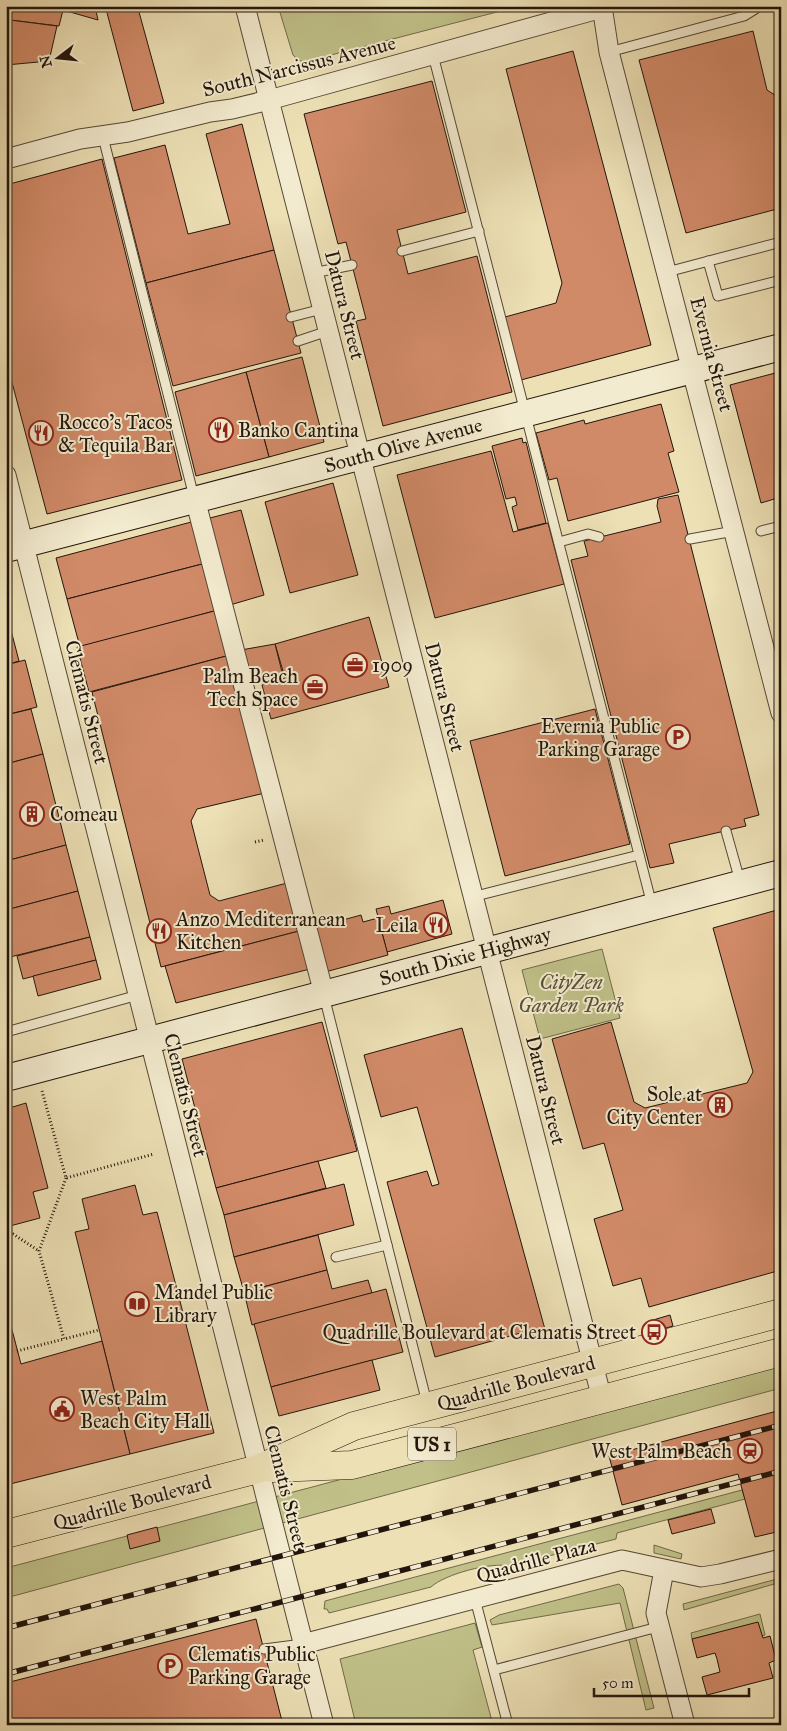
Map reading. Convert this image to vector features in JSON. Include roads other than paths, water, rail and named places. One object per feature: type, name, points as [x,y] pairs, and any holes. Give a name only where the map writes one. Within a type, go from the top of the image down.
[{"type":"main road","name":"Quadrille Boulevard","points":[[6,1534],[258,1469],[345,1428],[781,1313]]},
{"type":"main road","name":"Quadrille Boulevard","points":[[258,1469],[352,1465],[781,1352]]},
{"type":"street","name":"Datura Street","points":[[245,6],[602,1399]]},
{"type":"street","name":"South Narcissus Avenue","points":[[6,159],[80,139],[103,137],[270,100],[602,7]]},
{"type":"street","name":"Evernia Street","points":[[602,7],[609,52],[781,714]]},
{"type":"street","name":"South Olive Avenue","points":[[15,546],[781,347]]},
{"type":"street","name":"Clematis Street","points":[[6,475],[15,546],[138,995],[324,1725]]},
{"type":"street","points":[[195,499],[324,994]]},
{"type":"street","name":"South Dixie Highway","points":[[7,1076],[149,1041],[781,873]]},
{"type":"street","name":"Quadrille Plaza","points":[[303,1644],[622,1560],[701,1577],[781,1559]]},
{"type":"street","points":[[664,1570],[656,1608],[658,1627],[685,1725]]},
{"type":"lane","points":[[609,52],[744,16],[760,6]]},
{"type":"lane","points":[[433,55],[652,907]]},
{"type":"lane","points":[[103,137],[195,499]]},
{"type":"lane","points":[[402,252],[479,231]]},
{"type":"lane","points":[[667,272],[781,242]]},
{"type":"lane","points":[[708,260],[718,296],[781,280]]},
{"type":"lane","points":[[313,273],[352,265]]},
{"type":"lane","points":[[291,317],[322,309]]},
{"type":"lane","points":[[298,341],[328,331]]},
{"type":"lane","points":[[761,531],[781,526]]},
{"type":"lane","points":[[690,539],[734,531]]},
{"type":"lane","points":[[559,542],[588,534],[599,537]]},
{"type":"lane","points":[[726,831],[740,884]]},
{"type":"lane","points":[[472,897],[639,854]]},
{"type":"lane","points":[[324,994],[427,1407]]},
{"type":"lane","points":[[6,1032],[138,995]]},
{"type":"lane","points":[[336,1258],[387,1245]]},
{"type":"lane","points":[[475,1599],[508,1725]]},
{"type":"lane","points":[[494,1670],[658,1627]]},
{"type":"lane","points":[[264,1649],[303,1644]]},
{"type":"railway","points":[[6,1628],[781,1425]]},
{"type":"railway","points":[[6,1674],[781,1471]]},
{"type":"place","name":"Banko Cantina","points":[[221,430]]},
{"type":"place","name":"Rocco's Tacos & Tequila Bar","points":[[41,433]]},
{"type":"place","name":"1909","points":[[355,665]]},
{"type":"place","name":"Palm Beach Tech Space","points":[[315,687]]},
{"type":"place","name":"Evernia Public Parking Garage","points":[[678,737]]},
{"type":"place","name":"Comeau","points":[[32,814]]},
{"type":"place","name":"Leila","points":[[436,925]]},
{"type":"place","name":"Anzo Mediterranean Kitchen","points":[[159,931]]},
{"type":"place","name":"Sole at City Center","points":[[720,1105]]},
{"type":"place","name":"Mandel Public Library","points":[[137,1304]]},
{"type":"place","name":"Quadrille Boulevard at Clematis Street","points":[[654,1332]]},
{"type":"place","name":"West Palm Beach City Hall","points":[[62,1409]]},
{"type":"place","name":"West Palm Beach","points":[[750,1451]]},
{"type":"place","name":"Clematis Public Parking Garage","points":[[170,1666]]},
{"type":"park label","name":"CityZen Garden Park","points":[[571,994]]}]
